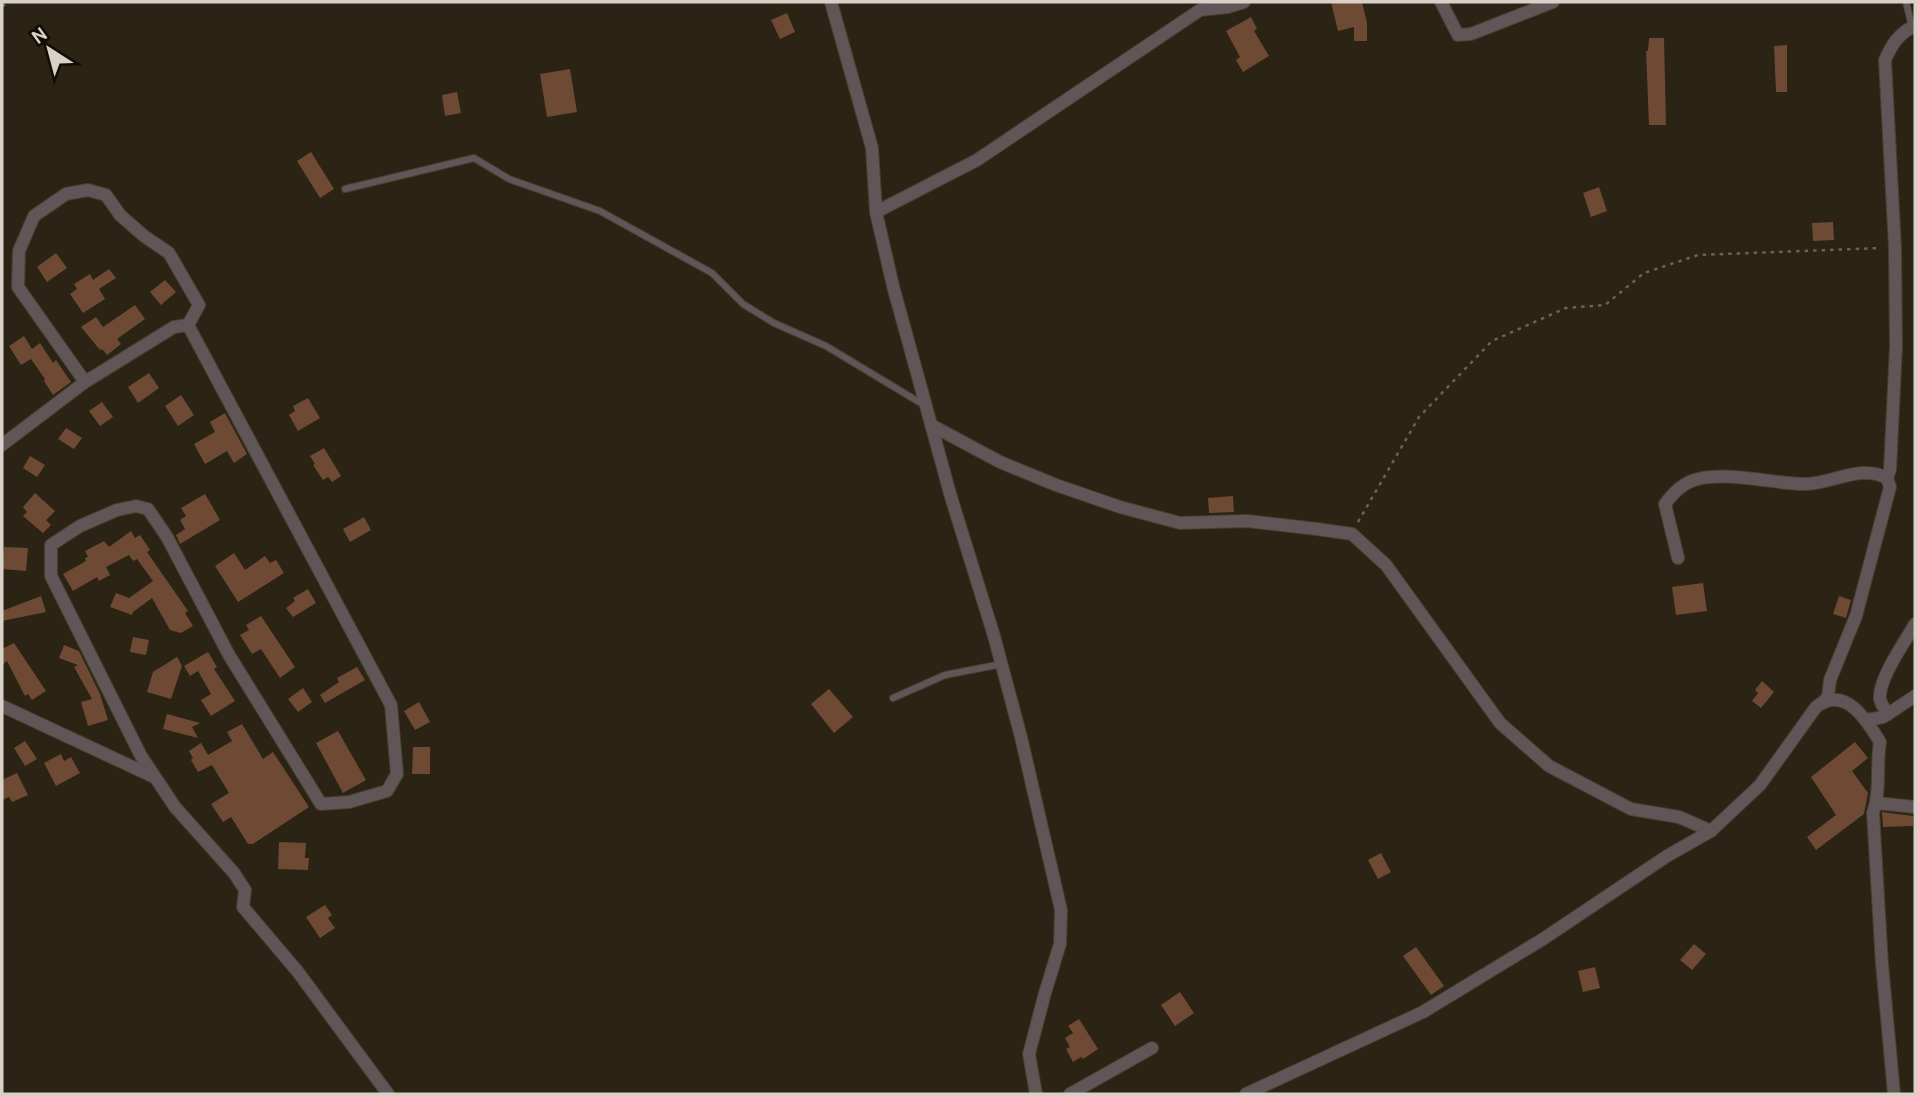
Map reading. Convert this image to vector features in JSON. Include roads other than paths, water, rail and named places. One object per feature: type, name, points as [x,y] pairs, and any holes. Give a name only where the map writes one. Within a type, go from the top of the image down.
[{"type":"street","points":[[831,2],[872,148],[876,212],[893,286],[951,497],[1002,664],[1061,910],[1060,944],[1029,1054],[1036,1094]]},
{"type":"street","points":[[876,212],[977,160],[1200,10],[1228,8],[1244,2]]},
{"type":"street","points":[[1441,2],[1458,34],[1471,34],[1553,2]]},
{"type":"street","points":[[1245,1094],[1423,1012],[1544,939],[1667,856],[1711,831],[1760,785],[1816,707],[1828,696],[1830,680],[1856,616],[1890,487],[1887,478],[1890,470],[1896,346],[1895,247],[1885,60],[1898,37],[1914,27]]},
{"type":"street","points":[[85,382],[18,287],[19,251],[34,216],[66,194],[88,190],[106,195],[120,215],[169,253],[199,304],[188,325]]},
{"type":"street","points":[[2,445],[85,382],[174,327],[188,325]]},
{"type":"street","points":[[188,325],[390,705],[397,774],[387,791],[349,802],[321,804],[229,655],[167,537],[148,509],[136,506],[117,509],[80,526],[51,545],[51,576],[141,756],[175,807],[234,873],[245,890],[243,907],[298,972],[388,1094]]},
{"type":"street","points":[[931,425],[1000,462],[1056,485],[1120,507],[1180,523],[1247,521],[1352,534],[1386,565],[1500,723],[1549,766],[1630,809],[1679,817],[1711,831]]},
{"type":"street","points":[[1678,558],[1665,504],[1686,483],[1702,478],[1743,477],[1808,484],[1855,474],[1881,475],[1887,478]]},
{"type":"street","points":[[1888,714],[1880,703],[1884,681],[1915,624]]},
{"type":"street","points":[[1867,720],[1882,717],[1915,696]]},
{"type":"street","points":[[1823,702],[1833,699],[1850,704],[1867,720],[1880,741],[1873,813],[1879,923],[1894,1094]]},
{"type":"street","points":[[2,706],[156,778]]},
{"type":"street","points":[[1876,803],[1915,807]]},
{"type":"street","points":[[1070,1094],[1152,1048]]},
{"type":"lane","points":[[1906,2],[1914,27]]},
{"type":"lane","points":[[345,189],[474,158],[509,179],[600,211],[712,273],[743,304],[774,323],[826,346],[926,406]]},
{"type":"lane","points":[[892,698],[945,675],[1002,664]]}]
